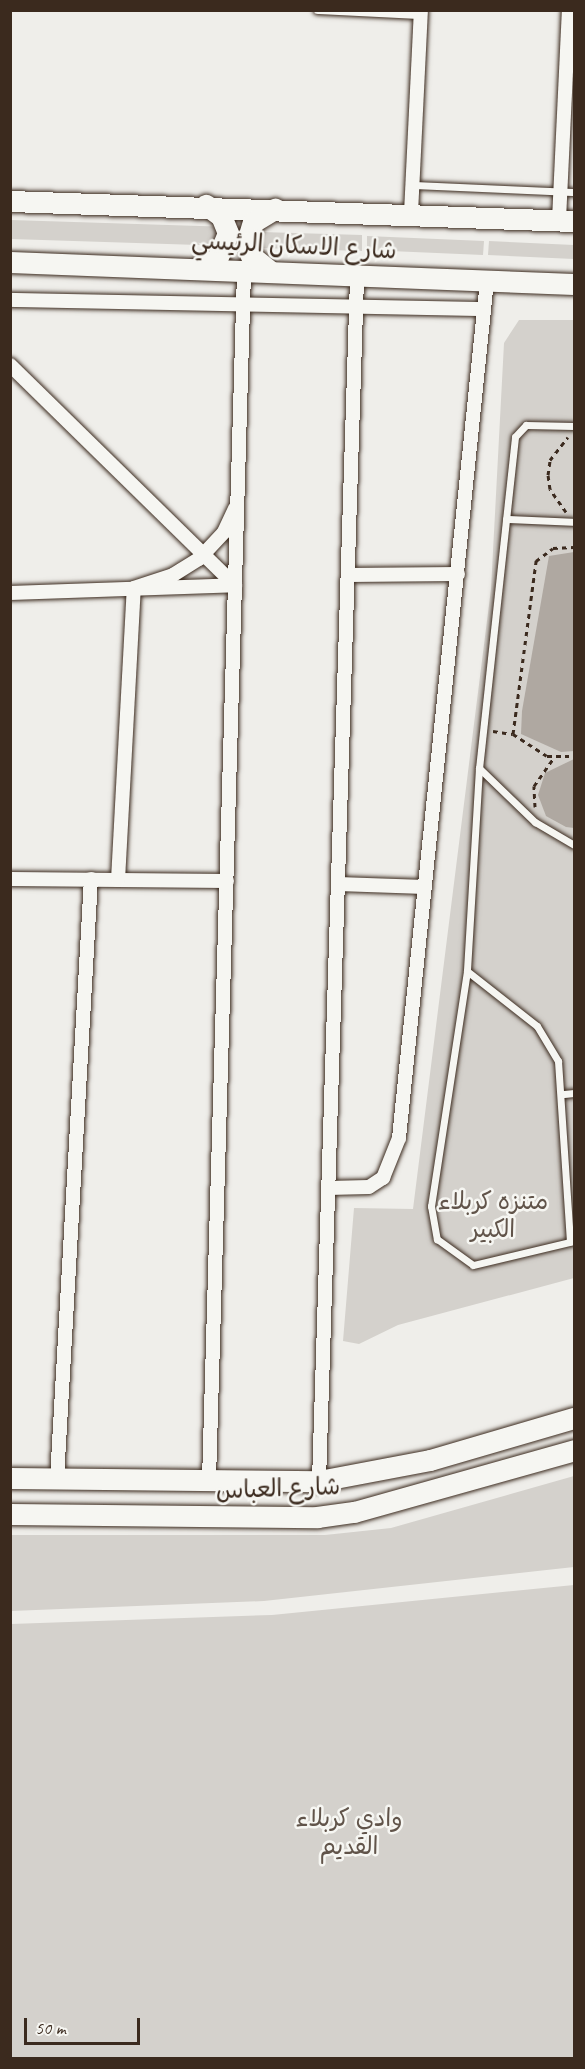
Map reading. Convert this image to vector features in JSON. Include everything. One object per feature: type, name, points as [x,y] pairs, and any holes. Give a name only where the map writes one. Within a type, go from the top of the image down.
[{"type":"main road","name":"شارع الاسكان الرئيسي","points":[[10,201],[206,205],[567,221]]},
{"type":"main road","points":[[200,266],[217,259],[228,233],[221,216],[206,205]]},
{"type":"main road","points":[[270,272],[251,256],[248,238],[254,222],[275,209]]},
{"type":"main road","name":"شارع الاسكان الرئيسي","points":[[10,262],[200,266],[244,271],[574,284]]},
{"type":"main road","name":"شارع العباس","points":[[10,1478],[319,1481],[430,1460],[574,1418]]},
{"type":"main road","name":"شارع العباس","points":[[10,1514],[317,1517],[354,1512],[574,1450]]},
{"type":"street","points":[[567,221],[569,10]]},
{"type":"street","points":[[411,213],[420,13]]},
{"type":"street","points":[[209,1480],[244,271]]},
{"type":"street","points":[[319,1481],[357,276]]},
{"type":"street","points":[[328,1188],[369,1187],[383,1178],[396,1152],[487,281]]},
{"type":"street","points":[[10,300],[484,309]]},
{"type":"street","points":[[10,365],[236,585]]},
{"type":"street","points":[[134,588],[173,576],[204,554],[224,532],[238,501]]},
{"type":"street","points":[[348,575],[458,574]]},
{"type":"street","points":[[10,593],[236,585]]},
{"type":"street","points":[[118,880],[134,588]]},
{"type":"street","points":[[10,879],[227,881]]},
{"type":"street","points":[[57,1479],[91,879]]},
{"type":"street","points":[[338,884],[425,887]]},
{"type":"lane","points":[[317,10],[420,13]]},
{"type":"lane","points":[[412,185],[567,191]]},
{"type":"lane","points":[[467,971],[547,1038],[558,1061],[564,1094],[572,1242],[483,1265],[462,1258],[437,1239],[431,1206],[467,971],[479,768],[506,519],[519,430],[574,426]]},
{"type":"lane","points":[[506,519],[574,522]]},
{"type":"lane","points":[[479,768],[534,822],[574,845]]},
{"type":"lane","points":[[564,1094],[574,1093]]},
{"type":"path","points":[[574,434],[557,447],[548,475],[557,503],[574,517]]},
{"type":"path","points":[[513,734],[536,561],[554,548],[574,547]]},
{"type":"path","points":[[483,730],[513,734],[554,757],[574,756]]},
{"type":"path","points":[[537,813],[534,786],[554,757]]},
{"type":"green space","points":[[11,220],[231,227],[230,246],[11,239]]},
{"type":"green space","points":[[261,232],[362,235],[362,251],[260,248]]},
{"type":"green space","points":[[367,236],[484,241],[483,255],[367,250]]},
{"type":"green space","points":[[489,241],[574,245],[574,259],[488,255]]},
{"type":"green space","name":"متنزه كربلاء الكبير","points":[[519,320],[574,320],[574,1278],[398,1325],[359,1344],[343,1341],[354,1208],[413,1209],[491,589],[504,343]]},
{"type":"green space","points":[[574,1476],[574,1567],[264,1601],[11,1611],[11,1535],[325,1535],[391,1528]]},
{"type":"green space","name":"وادي كربلاء القديم","points":[[574,1585],[574,2058],[11,2058],[11,1624],[272,1615]]},
{"type":"shaded area","points":[[574,552],[574,751],[561,752],[521,734],[522,711],[549,556]]},
{"type":"shaded area","points":[[574,759],[574,828],[566,827],[546,816],[538,795],[545,773]]}]
